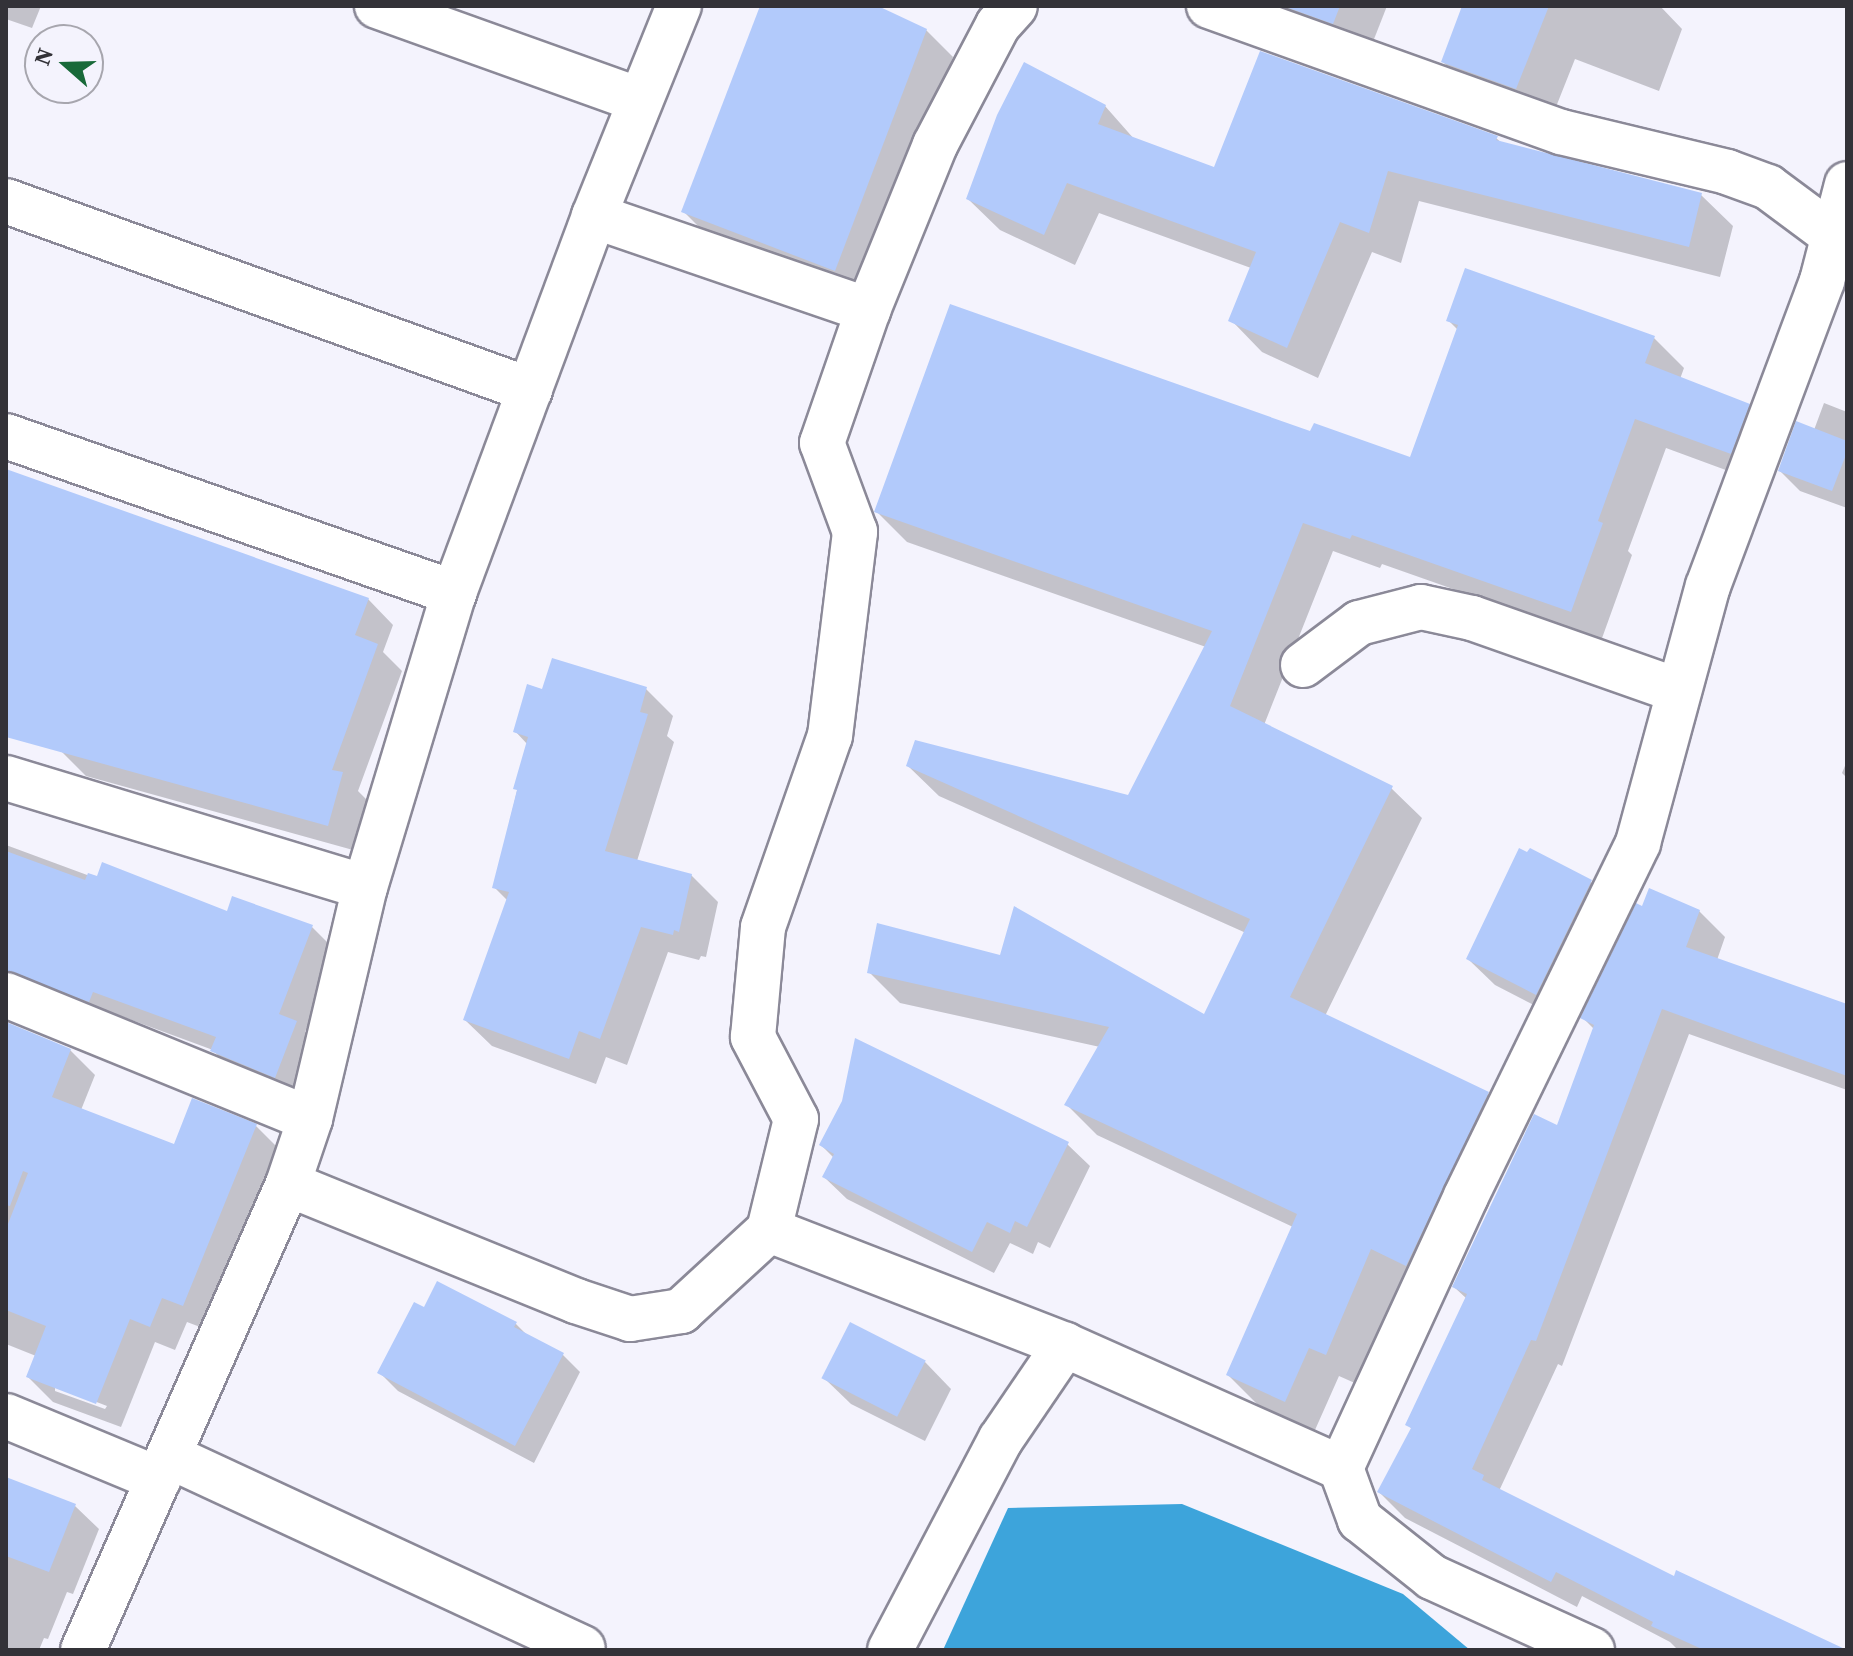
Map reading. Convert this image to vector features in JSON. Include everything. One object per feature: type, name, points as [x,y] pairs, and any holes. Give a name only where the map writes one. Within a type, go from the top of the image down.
[{"type":"street","points":[[377,6],[640,100]]},
{"type":"street","points":[[83,1650],[288,1184],[310,1119],[365,887],[454,593],[594,216],[679,6]]},
{"type":"street","points":[[288,1184],[576,1301],[630,1319],[681,1311],[769,1230],[796,1119],[753,1037],[763,927],[830,736],[855,532],[822,443],[868,310],[935,145],[998,25],[1015,6]]},
{"type":"street","points":[[1209,6],[1561,132],[1727,172],[1768,187],[1834,236]]},
{"type":"street","points":[[1592,1650],[1432,1577],[1360,1520],[1341,1468],[1466,1196],[1638,843],[1708,586],[1835,286],[1834,236],[1847,184]]},
{"type":"street","points":[[6,201],[530,390]]},
{"type":"street","points":[[594,216],[868,310]]},
{"type":"street","points":[[6,436],[454,593]]},
{"type":"street","points":[[1303,665],[1359,623],[1421,607],[1472,618],[1679,691]]},
{"type":"street","points":[[6,778],[365,887]]},
{"type":"street","points":[[6,995],[310,1119]]},
{"type":"street","points":[[769,1230],[1065,1345],[1341,1468]]},
{"type":"street","points":[[890,1650],[1001,1439],[1065,1345]]},
{"type":"street","points":[[6,1416],[163,1468],[583,1648]]},
{"type":"water","points":[[1182,1504],[1403,1594],[1470,1650],[943,1650],[1008,1508]]},
{"type":"building","points":[[760,6],[878,6],[927,29],[835,271],[681,212]]},
{"type":"building","points":[[1283,6],[1340,6],[1333,24]]},
{"type":"building","points":[[1462,6],[1549,6],[1516,89],[1441,62]]},
{"type":"building","points":[[1260,51],[1498,136],[1496,140],[1702,193],[1689,247],[1388,171],[1369,233],[1340,222],[1287,348],[1228,321],[1256,252],[1067,183],[1044,235],[966,199],[997,115],[1024,62],[1106,105],[1098,124],[1214,167]]},
{"type":"building","points":[[1465,268],[1655,336],[1645,363],[1750,404],[1731,454],[1635,419],[1598,521],[1603,523],[1571,612],[1352,535],[1350,539],[1303,523],[1230,706],[1393,786],[1290,997],[1489,1092],[1406,1266],[1371,1249],[1326,1355],[1309,1348],[1285,1402],[1226,1375],[1297,1214],[1064,1105],[1109,1027],[867,973],[877,923],[1000,955],[1014,906],[1204,1014],[1250,919],[906,766],[915,740],[1128,795],[1212,631],[874,512],[950,304],[1310,431],[1314,423],[1410,457],[1458,325],[1446,321]]},
{"type":"building","points":[[1796,421],[1847,441],[1847,452],[1832,491],[1778,471]]},
{"type":"building","points":[[6,469],[369,598],[355,635],[378,644],[332,770],[343,772],[328,826],[6,737]]},
{"type":"building","points":[[552,658],[647,687],[640,712],[648,714],[605,851],[692,874],[679,932],[674,930],[673,935],[641,927],[600,1039],[579,1031],[569,1059],[463,1020],[509,892],[492,888],[517,790],[513,789],[528,737],[513,732],[527,684],[542,689]]},
{"type":"building","points":[[1519,848],[1527,852],[1530,848],[1592,880],[1536,995],[1466,959]]},
{"type":"building","points":[[6,851],[85,880],[88,873],[97,876],[102,862],[227,911],[232,896],[313,925],[279,1014],[297,1021],[275,1078],[210,1051],[216,1037],[93,992],[89,1002],[6,971]]},
{"type":"building","points":[[1649,888],[1700,910],[1686,947],[1847,1004],[1847,1076],[1662,1009],[1536,1341],[1531,1340],[1472,1469],[1484,1475],[1482,1480],[1674,1576],[1676,1570],[1847,1650],[1704,1650],[1651,1626],[1653,1622],[1556,1572],[1551,1582],[1377,1492],[1411,1428],[1405,1425],[1467,1294],[1452,1287],[1534,1114],[1557,1125],[1594,1025],[1580,1018],[1636,903],[1642,906]]},
{"type":"building","points":[[6,1022],[71,1049],[52,1097],[174,1144],[192,1098],[257,1124],[183,1306],[162,1298],[150,1327],[130,1319],[96,1404],[26,1377],[46,1326],[6,1310],[6,1229],[28,1173],[23,1171],[10,1206],[6,1205]]},
{"type":"building","points":[[855,1038],[1069,1142],[1027,1227],[1015,1221],[1010,1233],[987,1222],[972,1252],[822,1177],[834,1154],[819,1145],[842,1101]]},
{"type":"building","points":[[437,1281],[517,1322],[514,1327],[564,1353],[515,1446],[377,1373],[414,1302],[424,1307]]},
{"type":"building","points":[[850,1322],[926,1361],[897,1417],[821,1378]]},
{"type":"building","points":[[6,1477],[76,1504],[49,1572],[6,1556]]}]
